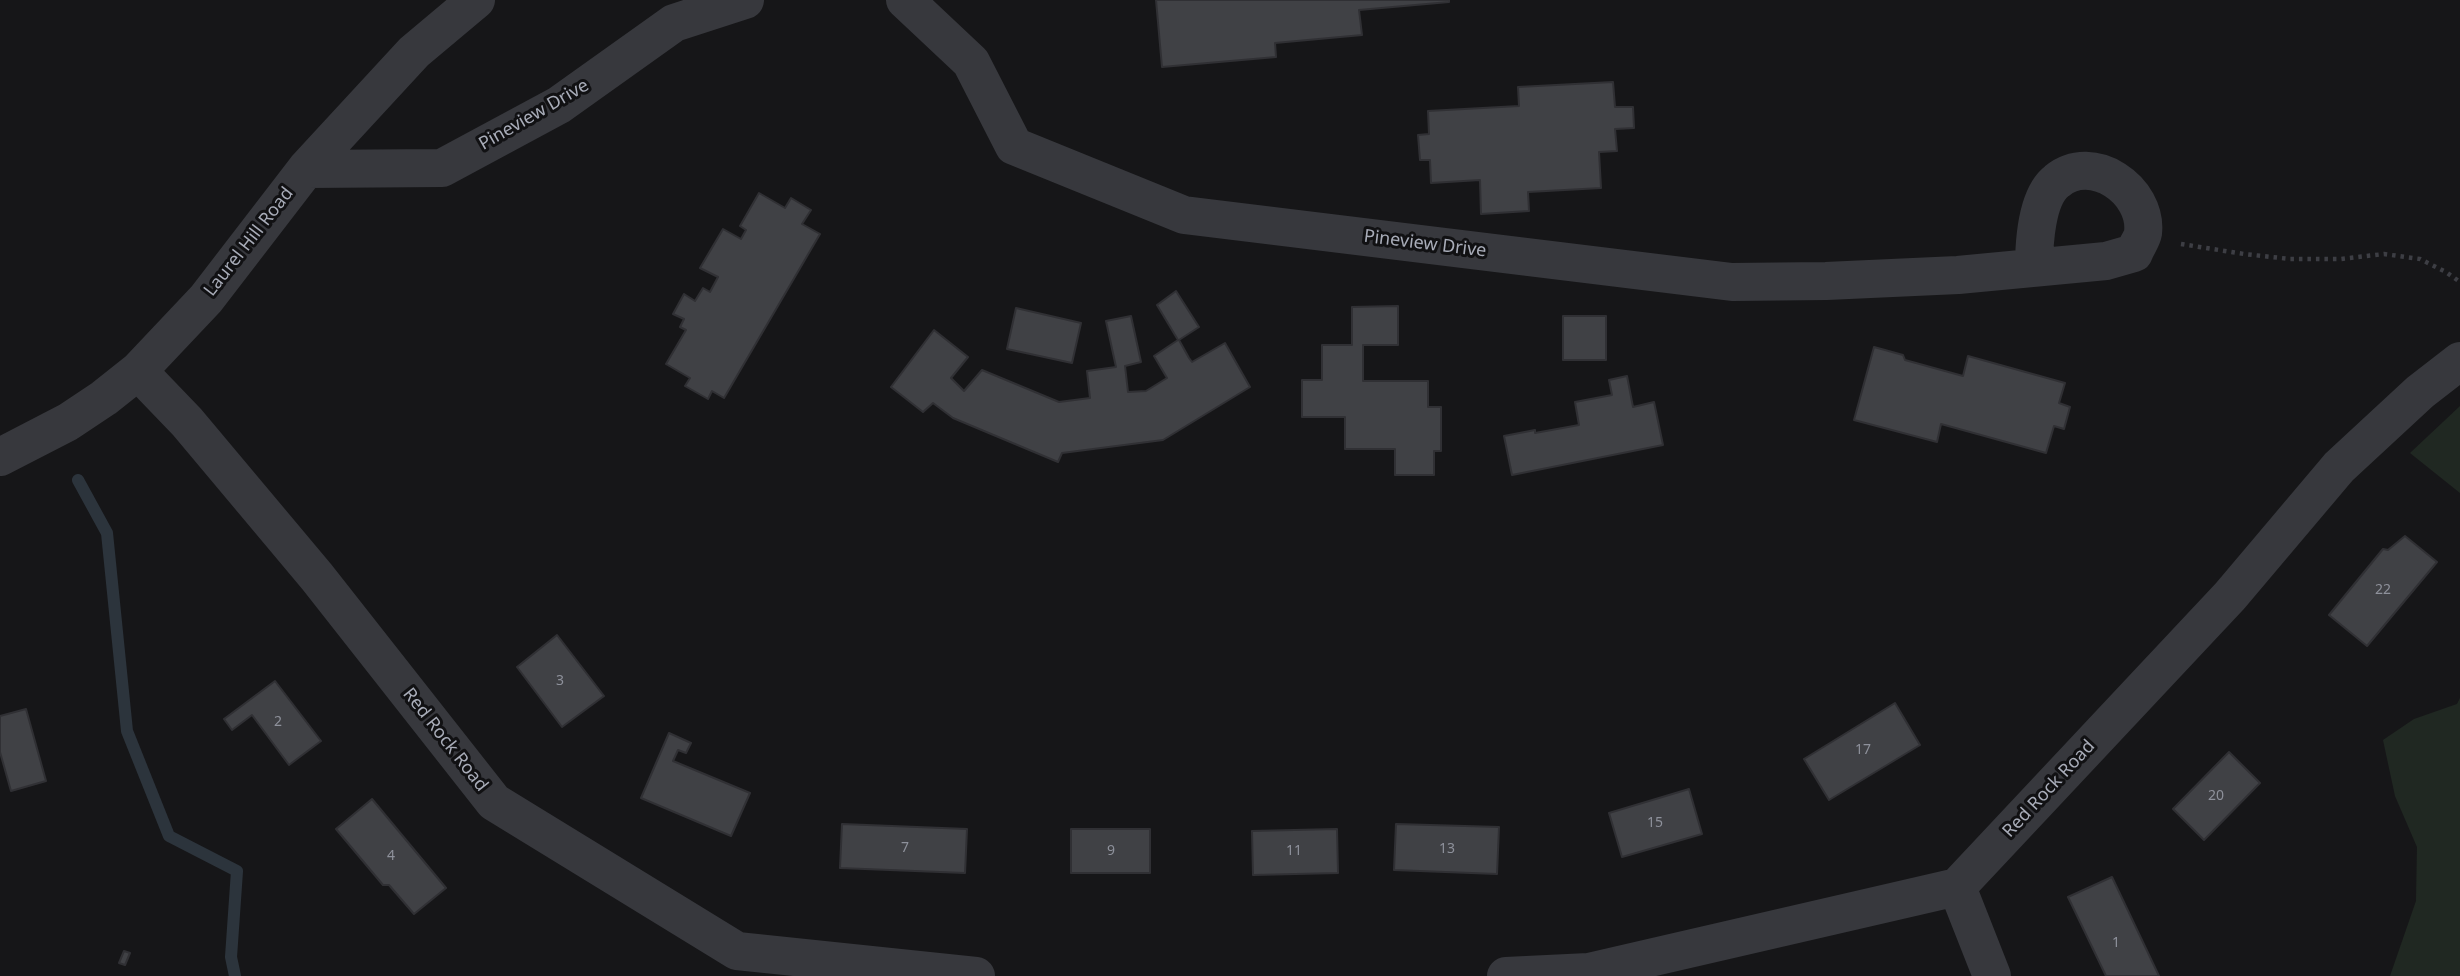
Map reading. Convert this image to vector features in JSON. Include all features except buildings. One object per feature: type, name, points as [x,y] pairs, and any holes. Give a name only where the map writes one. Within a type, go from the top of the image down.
[{"type":"street","name":"Laurel Hill Road","points":[[0,457],[68,422],[138,371],[206,299],[306,169],[414,52],[476,0]]},
{"type":"street","name":"Pineview Drive","points":[[306,169],[442,167],[559,105],[674,23],[746,0]]},
{"type":"street","name":"Pineview Drive","points":[[905,0],[971,62],[1014,146],[1184,215],[1732,282],[1931,277],[2106,261],[2133,253],[2143,234]]},
{"type":"street","points":[[2034,268],[2035,237],[2041,206],[2056,181],[2077,171],[2109,175],[2130,191],[2139,210],[2143,234]]},
{"type":"street","name":"Red Rock Road","points":[[1957,887],[2230,596],[2339,467],[2420,393],[2460,361]]},
{"type":"street","name":"Red Rock Road","points":[[138,371],[187,422],[317,577],[494,802],[737,951],[976,976]]},
{"type":"street","points":[[1506,976],[1589,972],[1957,887],[1992,976]]},
{"type":"path","points":[[2143,234],[2185,244],[2279,258],[2341,259],[2384,254],[2420,259],[2460,282]]},
{"type":"shaded area","points":[[2460,406],[2460,493],[2410,453]]},
{"type":"shaded area","points":[[2460,698],[2460,976],[2390,976],[2416,901],[2417,847],[2395,796],[2383,740],[2414,719],[2457,704]]},
{"type":"waterway","points":[[78,480],[107,533],[127,731],[169,836],[237,871],[231,957],[235,976]]}]
